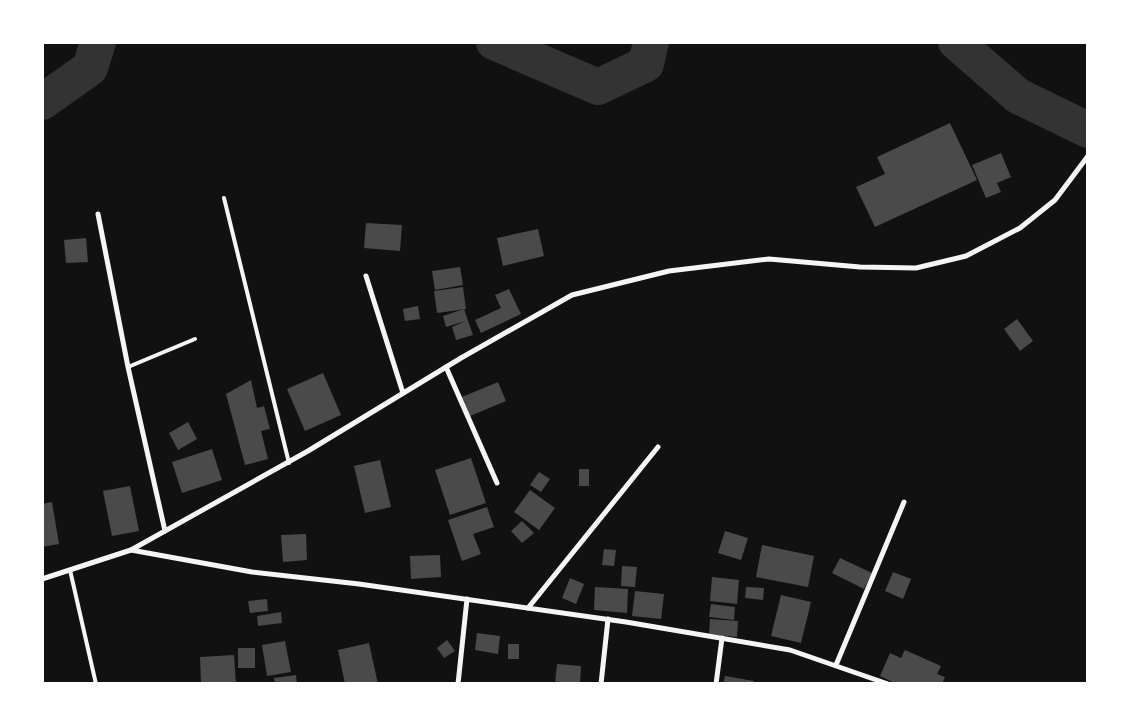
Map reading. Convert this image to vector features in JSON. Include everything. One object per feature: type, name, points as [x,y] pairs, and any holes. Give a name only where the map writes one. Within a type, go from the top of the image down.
[{"type":"street","points":[[42,579],[131,550],[288,463],[446,367],[572,295],[669,271],[769,259],[860,267],[916,268],[966,256],[1020,228],[1055,200],[1088,156]]},
{"type":"street","points":[[98,214],[128,367],[165,531]]},
{"type":"street","points":[[366,276],[404,393]]},
{"type":"street","points":[[446,367],[497,483]]},
{"type":"street","points":[[528,608],[658,447]]},
{"type":"street","points":[[836,664],[904,502]]},
{"type":"street","points":[[131,550],[252,572],[608,619],[790,650],[836,664],[888,684]]},
{"type":"street","points":[[458,684],[467,599]]},
{"type":"street","points":[[602,684],[608,619]]},
{"type":"street","points":[[716,684],[722,638]]},
{"type":"lane","points":[[224,198],[288,463]]},
{"type":"lane","points":[[128,367],[195,339]]},
{"type":"lane","points":[[70,570],[96,684]]},
{"type":"building","points":[[950,123],[977,180],[875,227],[856,187],[885,174],[877,157]]},
{"type":"building","points":[[1001,153],[1011,177],[997,183],[1001,192],[986,198],[972,165]]},
{"type":"building","points":[[366,223],[402,225],[400,251],[364,248]]},
{"type":"building","points":[[538,229],[544,256],[503,266],[497,238]]},
{"type":"building","points":[[86,238],[88,262],[66,263],[64,240]]},
{"type":"building","points":[[460,267],[463,285],[435,290],[432,271]]},
{"type":"building","points":[[463,287],[466,309],[437,313],[434,291]]},
{"type":"building","points":[[509,289],[521,314],[481,333],[475,320],[501,308],[495,295]]},
{"type":"building","points":[[418,306],[420,319],[405,321],[403,309]]},
{"type":"building","points":[[464,309],[473,335],[456,340],[452,327],[466,321],[446,327],[443,316]]},
{"type":"building","points":[[1017,319],[1033,341],[1020,351],[1004,329]]},
{"type":"building","points":[[323,373],[341,415],[305,431],[287,389]]},
{"type":"building","points":[[251,380],[257,408],[264,406],[270,429],[261,431],[268,459],[245,465],[226,394]]},
{"type":"building","points":[[498,382],[506,401],[470,416],[462,397]]},
{"type":"building","points":[[188,422],[197,439],[178,450],[169,433]]},
{"type":"building","points":[[212,449],[222,480],[182,493],[172,462]]},
{"type":"building","points":[[471,458],[486,503],[450,515],[435,470]]},
{"type":"building","points":[[380,460],[391,507],[365,513],[354,466]]},
{"type":"building","points":[[579,469],[589,469],[589,486],[579,486]]},
{"type":"building","points":[[539,472],[550,479],[541,492],[530,485]]},
{"type":"building","points":[[130,486],[139,531],[112,536],[103,491]]},
{"type":"building","points":[[530,490],[555,508],[539,530],[514,512]]},
{"type":"building","points":[[52,502],[59,544],[42,547],[42,504]]},
{"type":"building","points":[[487,507],[494,527],[473,534],[481,554],[462,561],[448,520]]},
{"type":"building","points":[[522,521],[534,533],[522,543],[511,531]]},
{"type":"building","points":[[725,531],[748,538],[741,560],[718,553]]},
{"type":"building","points":[[306,534],[307,560],[283,562],[281,535]]},
{"type":"building","points":[[762,545],[814,556],[808,587],[756,577]]},
{"type":"building","points":[[604,549],[616,550],[614,566],[602,565]]},
{"type":"building","points":[[440,555],[441,577],[411,579],[410,556]]},
{"type":"building","points":[[840,558],[872,573],[864,589],[832,573]]},
{"type":"building","points":[[622,566],[637,567],[635,587],[621,586]]},
{"type":"building","points":[[893,572],[911,579],[903,599],[885,591]]},
{"type":"building","points":[[712,577],[739,580],[737,604],[710,601]]},
{"type":"building","points":[[570,578],[584,584],[576,604],[562,598]]},
{"type":"building","points":[[595,587],[628,589],[627,613],[594,610]]},
{"type":"building","points":[[746,587],[764,588],[763,600],[745,598]]},
{"type":"building","points":[[635,591],[664,594],[661,619],[632,616]]},
{"type":"building","points":[[781,595],[811,602],[801,643],[771,636]]},
{"type":"building","points":[[267,599],[268,611],[250,613],[248,601]]},
{"type":"building","points":[[711,604],[735,607],[734,620],[709,617]]},
{"type":"building","points":[[281,612],[282,623],[258,626],[257,616]]},
{"type":"building","points":[[710,619],[738,621],[737,637],[709,634]]},
{"type":"building","points":[[477,633],[500,636],[498,654],[475,650]]},
{"type":"building","points":[[447,640],[455,651],[444,658],[437,648]]},
{"type":"building","points":[[285,641],[291,672],[267,676],[262,645]]},
{"type":"building","points":[[369,643],[378,684],[345,684],[338,650]]},
{"type":"building","points":[[508,644],[519,644],[519,659],[508,659]]},
{"type":"building","points":[[238,648],[255,648],[255,668],[238,668]]},
{"type":"building","points":[[905,650],[941,666],[937,674],[945,677],[942,684],[897,684],[880,676],[890,653],[901,658]]},
{"type":"building","points":[[234,655],[236,684],[201,684],[200,657]]},
{"type":"building","points":[[557,664],[581,666],[580,684],[555,684]]},
{"type":"building","points":[[296,675],[297,684],[275,684],[274,678]]},
{"type":"building","points":[[725,676],[754,681],[753,684],[723,684]]},
{"type":"waterway","points":[[42,102],[90,68],[98,42]]},
{"type":"waterway","points":[[494,42],[598,87],[646,64],[651,42]]},
{"type":"waterway","points":[[956,42],[1018,96],[1088,130]]}]
